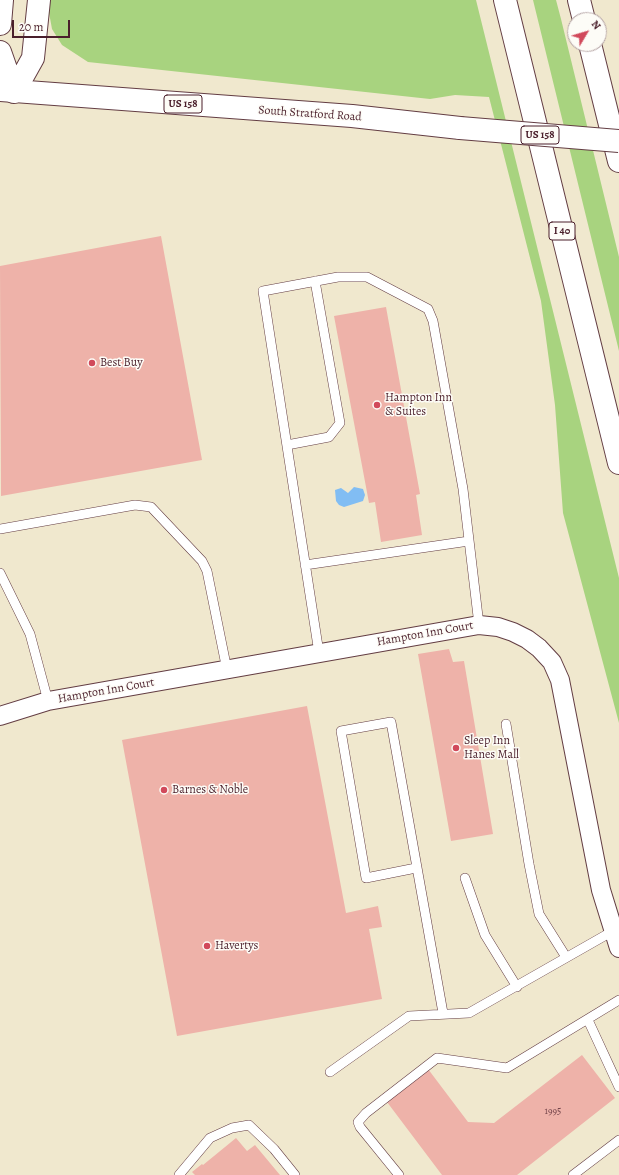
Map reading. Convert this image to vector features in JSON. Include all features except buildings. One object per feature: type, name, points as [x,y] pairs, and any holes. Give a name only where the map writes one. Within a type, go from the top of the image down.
[{"type":"main road","points":[[0,24],[2,0]]},
{"type":"main road","points":[[7,91],[33,58],[39,0]]},
{"type":"main road","name":"I 40","points":[[504,0],[619,462]]},
{"type":"main road","points":[[579,0],[583,12]]},
{"type":"main road","points":[[587,12],[589,0]]},
{"type":"main road","points":[[0,52],[7,91]]},
{"type":"main road","points":[[592,52],[619,160]]},
{"type":"main road","name":"South Stratford Road","points":[[7,91],[352,116],[460,128],[619,141]]},
{"type":"street","name":"Hampton Inn Court","points":[[0,716],[48,701],[479,625],[498,627],[527,639],[539,648],[552,662],[560,680],[601,890],[619,948]]},
{"type":"lane","points":[[318,653],[263,291],[338,276],[367,278],[428,309],[433,321],[461,481],[479,625]]},
{"type":"lane","points":[[287,445],[329,437],[340,423],[315,281]]},
{"type":"lane","points":[[0,529],[135,505],[151,507],[202,561],[208,577],[227,670]]},
{"type":"lane","points":[[305,565],[469,541]]},
{"type":"lane","points":[[0,573],[30,634],[48,701]]},
{"type":"lane","points":[[416,868],[366,878],[341,731],[391,722],[416,868],[444,1013]]},
{"type":"lane","points":[[506,724],[529,864],[539,914],[566,957]]},
{"type":"lane","points":[[465,878],[485,934],[517,987]]},
{"type":"lane","points":[[330,1072],[409,1016],[444,1013],[469,1013],[613,931]]},
{"type":"lane","points":[[399,1175],[360,1127],[358,1122],[366,1113],[437,1058],[507,1068],[619,1000]]},
{"type":"lane","points":[[588,1020],[619,1087]]},
{"type":"lane","points":[[179,1175],[210,1138],[232,1128],[249,1125],[274,1149],[296,1175]]},
{"type":"lane","points":[[574,1175],[619,1140]]},
{"type":"green space","points":[[49,0],[476,0],[619,578],[619,723],[563,513],[555,405],[541,301],[489,97],[455,95],[430,99],[88,62],[62,45],[52,29],[48,7]]},
{"type":"green space","points":[[533,0],[556,0],[561,19],[567,44],[567,52],[569,52],[619,257],[619,351]]},
{"type":"water","points":[[354,487],[363,489],[365,495],[363,501],[344,507],[339,505],[336,501],[335,490],[341,488],[348,493]]},
{"type":"place","name":"Best Buy","points":[[92,363]]},
{"type":"place","name":"Hampton Inn & Suites","points":[[377,405]]},
{"type":"place","name":"Sleep Inn Hanes Mall","points":[[456,748]]},
{"type":"place","name":"Barnes & Noble","points":[[164,790]]},
{"type":"place","name":"Havertys","points":[[207,946]]}]
